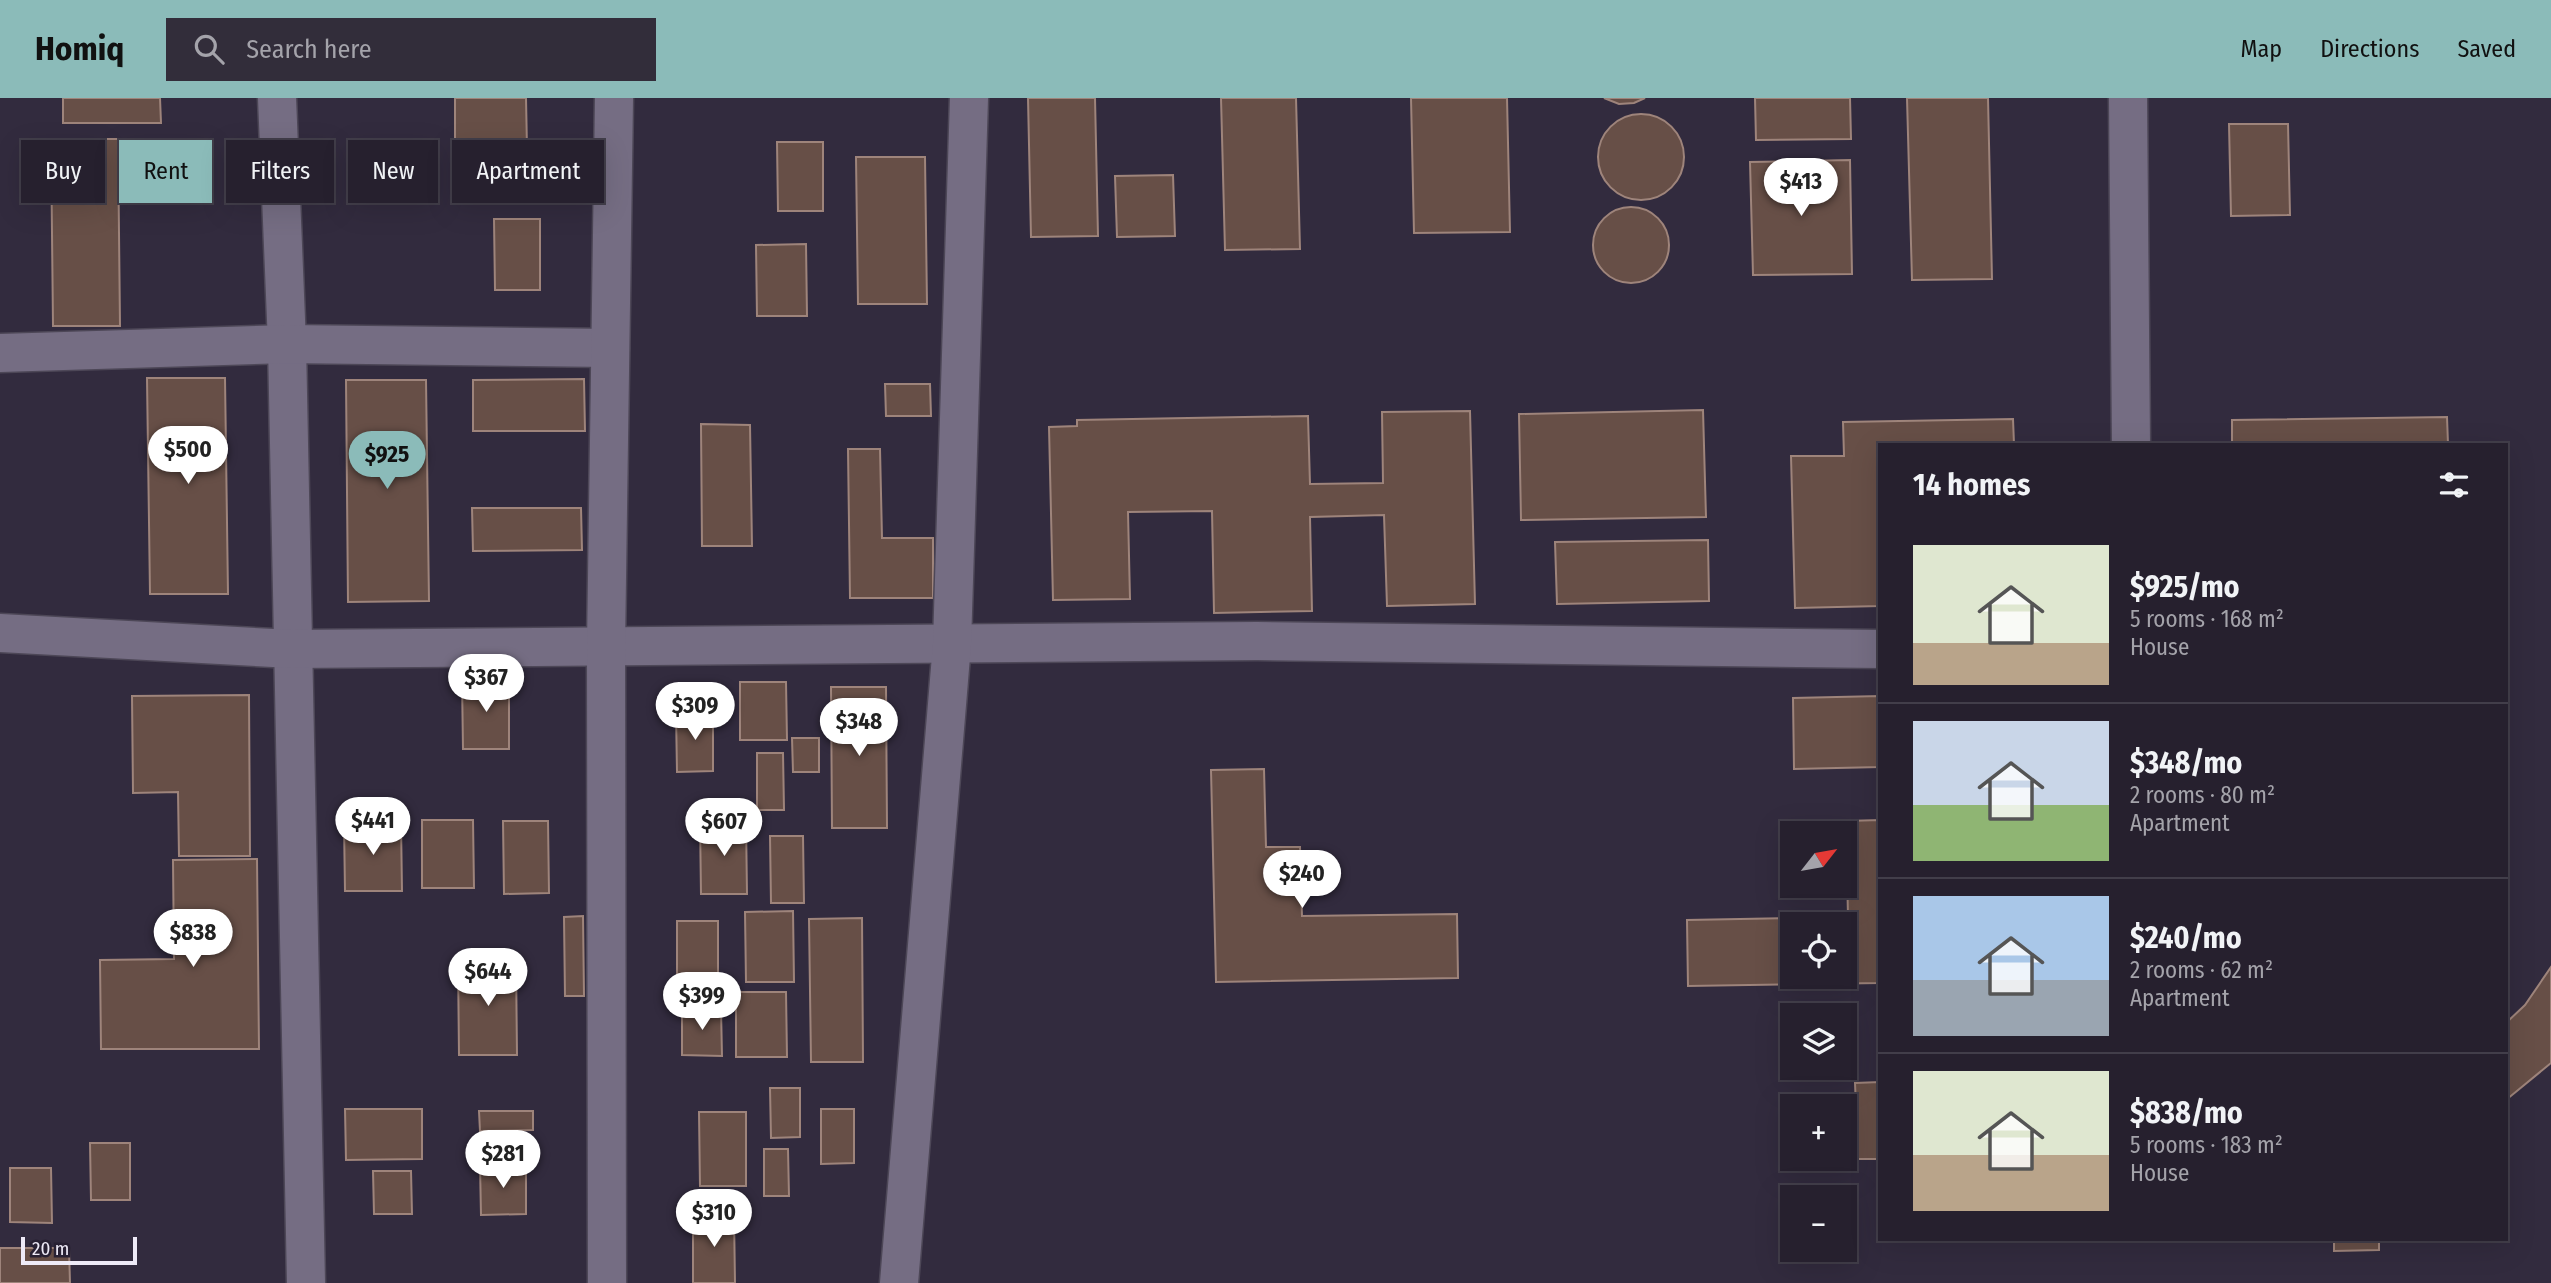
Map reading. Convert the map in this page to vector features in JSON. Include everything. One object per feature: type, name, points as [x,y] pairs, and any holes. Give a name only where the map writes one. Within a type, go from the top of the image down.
[{"type":"street","points":[[277,98],[287,344],[306,1283]]},
{"type":"street","points":[[607,1283],[606,646],[614,98]]},
{"type":"street","points":[[899,1283],[952,644],[969,98]]},
{"type":"street","points":[[2128,98],[2131,443]]},
{"type":"street","points":[[0,353],[287,344],[610,348]]},
{"type":"street","points":[[0,633],[292,649],[1257,641],[1878,649]]},
{"type":"building","points":[[63,98],[160,98],[161,123],[63,123]]},
{"type":"building","points":[[455,98],[526,98],[527,140],[455,140]]},
{"type":"building","points":[[1028,98],[1095,98],[1098,236],[1031,237]]},
{"type":"building","points":[[1221,98],[1296,98],[1300,249],[1225,250]]},
{"type":"building","points":[[1411,98],[1507,98],[1510,232],[1414,233]]},
{"type":"building","points":[[1604,98],[1645,98],[1634,103],[1619,104]]},
{"type":"building","points":[[1755,98],[1850,98],[1851,139],[1756,140]]},
{"type":"building","points":[[1907,98],[1988,98],[1992,279],[1912,280]]},
{"type":"building","points":[[1641,114],[1665,121],[1677,133],[1684,157],[1677,181],[1665,193],[1641,200],[1617,193],[1605,181],[1598,157],[1605,133],[1617,121]]},
{"type":"building","points":[[2229,124],[2288,124],[2290,215],[2231,216]]},
{"type":"building","points":[[118,139],[120,326],[53,326],[52,203],[105,203],[105,140],[51,140]]},
{"type":"building","points":[[777,142],[823,142],[823,211],[778,211]]},
{"type":"building","points":[[856,157],[925,157],[927,304],[858,304]]},
{"type":"building","points":[[1850,160],[1852,274],[1753,275],[1750,162]]},
{"type":"building","points":[[1173,175],[1175,236],[1117,237],[1115,176]]},
{"type":"building","points":[[1631,207],[1646,210],[1658,218],[1666,230],[1669,245],[1666,260],[1658,272],[1646,280],[1631,283],[1616,280],[1604,272],[1596,260],[1593,245],[1596,230],[1604,218],[1616,210]]},
{"type":"building","points":[[494,219],[540,219],[540,290],[495,290]]},
{"type":"building","points":[[806,244],[807,316],[757,316],[756,245]]},
{"type":"building","points":[[147,378],[225,378],[228,594],[150,594]]},
{"type":"building","points":[[584,379],[585,431],[473,431],[473,380]]},
{"type":"building","points":[[346,380],[426,380],[429,601],[348,602]]},
{"type":"building","points":[[885,384],[930,384],[931,416],[886,416]]},
{"type":"building","points":[[1703,410],[1706,517],[1521,520],[1519,414]]},
{"type":"building","points":[[1470,411],[1475,604],[1387,606],[1384,515],[1310,517],[1312,611],[1214,613],[1212,511],[1128,512],[1130,599],[1053,600],[1049,427],[1077,426],[1077,420],[1308,416],[1310,484],[1383,483],[1382,412]]},
{"type":"building","points":[[2447,417],[2448,443],[2232,443],[2232,420]]},
{"type":"building","points":[[2013,419],[2014,443],[1878,443],[1878,606],[1795,608],[1791,456],[1844,456],[1843,422]]},
{"type":"building","points":[[701,424],[750,425],[752,546],[702,546]]},
{"type":"building","points":[[848,449],[880,449],[882,538],[933,538],[933,598],[850,598]]},
{"type":"building","points":[[472,508],[581,508],[582,550],[473,551]]},
{"type":"building","points":[[1708,540],[1709,601],[1557,604],[1555,542]]},
{"type":"building","points":[[462,680],[509,680],[509,749],[463,749]]},
{"type":"building","points":[[740,682],[786,682],[787,740],[740,740]]},
{"type":"building","points":[[831,687],[886,687],[887,828],[832,828]]},
{"type":"building","points":[[249,695],[250,856],[179,856],[178,792],[133,793],[132,696]]},
{"type":"building","points":[[1878,696],[1878,767],[1794,769],[1793,698]]},
{"type":"building","points":[[713,712],[713,771],[677,772],[676,713]]},
{"type":"building","points":[[792,738],[819,738],[819,772],[793,772]]},
{"type":"building","points":[[757,753],[783,753],[784,810],[757,810]]},
{"type":"building","points":[[1264,769],[1266,847],[1300,847],[1302,916],[1457,914],[1458,978],[1216,982],[1211,770]]},
{"type":"building","points":[[422,820],[473,820],[474,888],[422,888]]},
{"type":"building","points":[[1878,820],[1878,983],[1857,983],[1857,912],[1848,912],[1848,898],[1857,898],[1857,821],[1846,821]]},
{"type":"building","points":[[503,821],[548,821],[549,893],[504,894]]},
{"type":"building","points":[[700,821],[746,821],[747,894],[701,894]]},
{"type":"building","points":[[344,823],[401,823],[402,891],[345,891]]},
{"type":"building","points":[[770,836],[803,836],[804,903],[771,903]]},
{"type":"building","points":[[257,859],[259,1049],[101,1049],[100,960],[174,959],[173,860]]},
{"type":"building","points":[[793,911],[794,982],[746,982],[745,912]]},
{"type":"building","points":[[583,916],[584,996],[565,996],[564,917]]},
{"type":"building","points":[[862,918],[863,1062],[811,1062],[809,919]]},
{"type":"building","points":[[1780,918],[1780,985],[1688,986],[1687,920]]},
{"type":"building","points":[[677,921],[718,921],[718,974],[677,974]]},
{"type":"building","points":[[458,961],[516,961],[517,1055],[459,1055]]},
{"type":"building","points":[[2551,967],[2551,1063],[2508,1098],[2508,1021],[2525,1005]]},
{"type":"building","points":[[736,992],[786,992],[787,1057],[736,1057]]},
{"type":"building","points":[[682,1009],[721,1009],[722,1056],[682,1055]]},
{"type":"building","points":[[1878,1082],[1878,1159],[1858,1159],[1855,1083]]},
{"type":"building","points":[[770,1088],[800,1088],[800,1137],[771,1138]]},
{"type":"building","points":[[345,1109],[422,1109],[422,1159],[346,1160]]},
{"type":"building","points":[[821,1109],[854,1109],[854,1163],[821,1164]]},
{"type":"building","points":[[479,1111],[533,1111],[533,1130],[480,1131]]},
{"type":"building","points":[[699,1112],[746,1112],[746,1186],[700,1186]]},
{"type":"building","points":[[90,1143],[130,1143],[130,1200],[91,1200]]},
{"type":"building","points":[[764,1149],[788,1149],[789,1196],[764,1196]]},
{"type":"building","points":[[480,1165],[526,1165],[526,1214],[481,1215]]},
{"type":"building","points":[[10,1168],[51,1168],[52,1223],[10,1222]]},
{"type":"building","points":[[373,1171],[411,1171],[412,1214],[374,1214]]},
{"type":"building","points":[[734,1215],[735,1283],[693,1283],[693,1216]]},
{"type":"building","points":[[2334,1241],[2379,1241],[2379,1250],[2334,1251]]},
{"type":"building","points":[[0,1248],[69,1248],[70,1283],[0,1283]]}]
